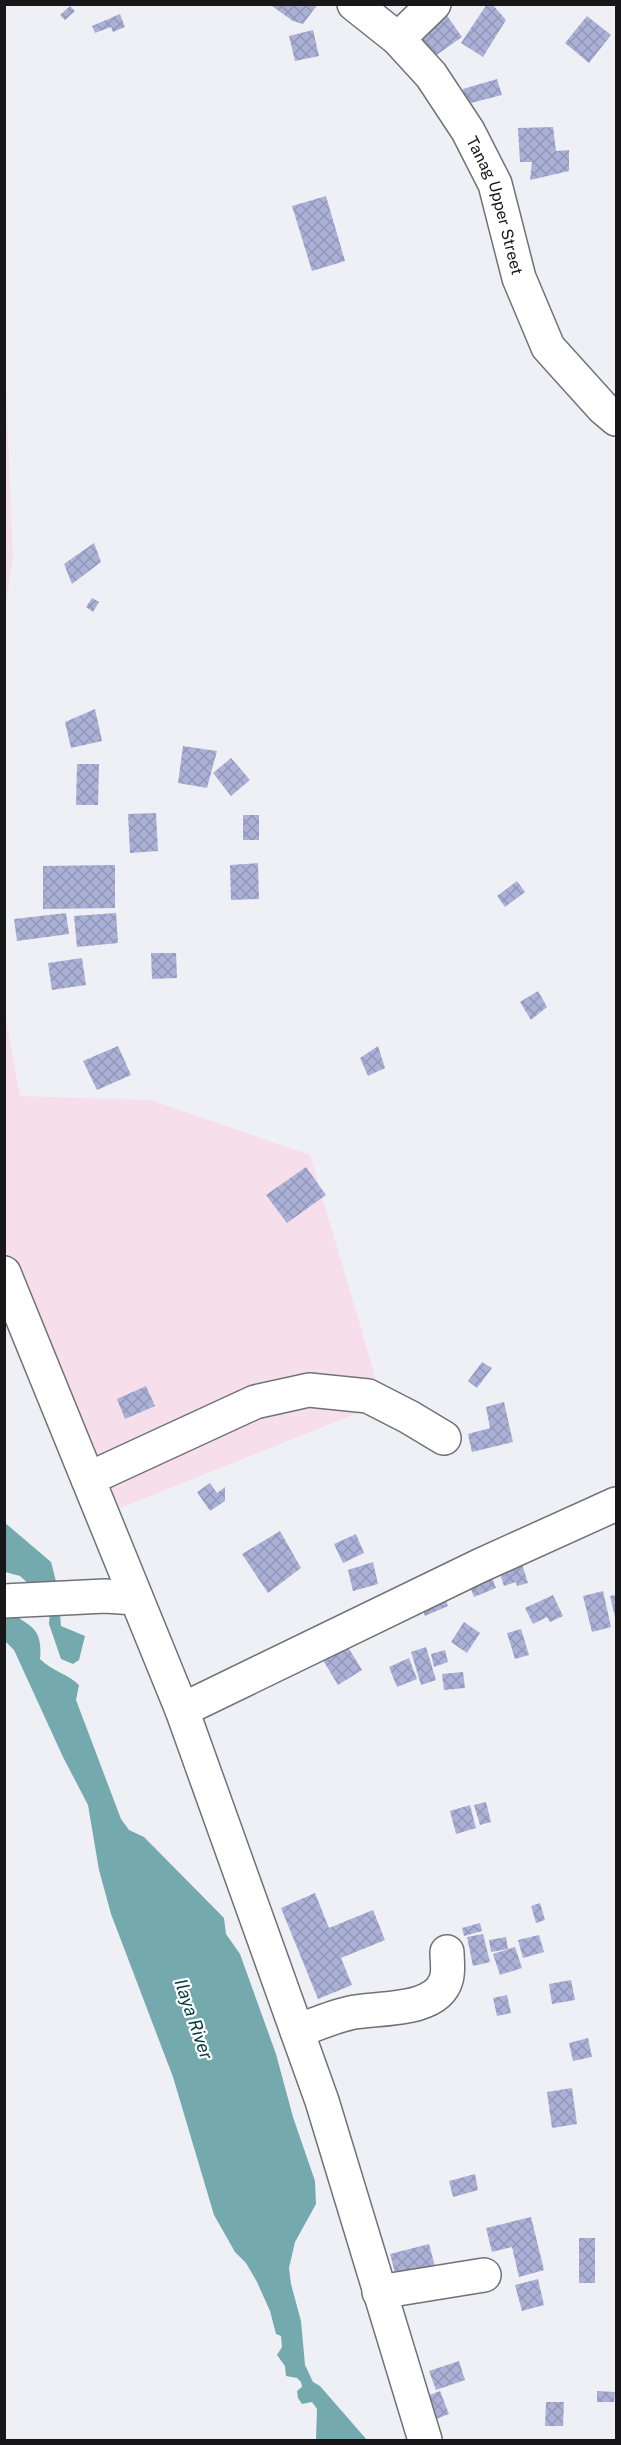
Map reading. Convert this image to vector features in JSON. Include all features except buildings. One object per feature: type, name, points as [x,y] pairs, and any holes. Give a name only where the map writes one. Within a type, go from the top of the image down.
[{"type":"street","name":"Tanag Upper Street","points":[[354,4],[398,39],[431,75],[468,131],[495,184],[519,278],[548,347],[603,408],[616,419]]},
{"type":"street","points":[[398,39],[434,4]]},
{"type":"street","points":[[4,1273],[182,1710],[322,2102],[425,2440]]},
{"type":"street","points":[[88,1479],[255,1402],[309,1390],[368,1396],[444,1438]]},
{"type":"street","points":[[182,1710],[479,1566],[616,1504]]},
{"type":"street","points":[[4,1600],[105,1596],[136,1598]]},
{"type":"street","points":[[297,2031],[350,2013],[401,2008],[421,2002],[438,1991],[446,1980],[447,1952]]},
{"type":"street","points":[[379,2292],[484,2275]]},
{"type":"shaded area","points":[[5,363],[13,559],[4,610]]},
{"type":"shaded area","points":[[4,1009],[20,1096],[151,1100],[310,1155],[383,1403],[115,1510],[5,1260]]},
{"type":"water","points":[[4,1522],[51,1562],[58,1589],[61,1626],[85,1636],[79,1660],[73,1664],[61,1659],[49,1624],[50,1612],[41,1595],[20,1576],[5,1572]]},
{"type":"water","name":"Ilaya River","points":[[4,1602],[10,1611],[35,1630],[40,1646],[40,1659],[79,1685],[76,1700],[121,1819],[129,1830],[144,1837],[224,1918],[226,1934],[240,1954],[276,2054],[293,2117],[315,2181],[316,2204],[295,2242],[289,2268],[301,2321],[305,2365],[313,2382],[320,2386],[367,2440],[316,2440],[317,2409],[312,2402],[302,2404],[297,2391],[302,2387],[301,2382],[297,2378],[286,2376],[285,2366],[277,2355],[282,2347],[281,2336],[276,2334],[270,2311],[246,2263],[235,2252],[214,2215],[173,2077],[111,1914],[99,1870],[88,1805],[63,1757],[14,1650],[5,1641]]}]
